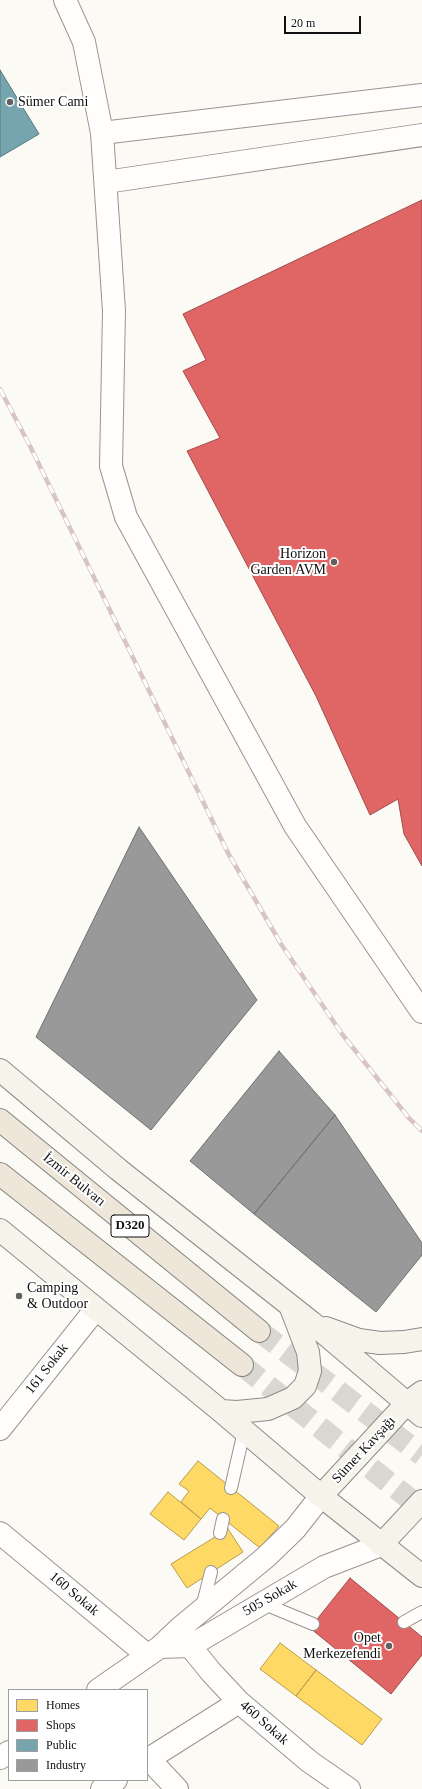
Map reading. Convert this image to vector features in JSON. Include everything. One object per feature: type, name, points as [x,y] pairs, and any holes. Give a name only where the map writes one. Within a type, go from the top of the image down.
[{"type":"main road","points":[[0,1070],[119,1170],[417,1404]]},
{"type":"main road","name":"İzmir Bulvarı","points":[[0,1120],[259,1330]]},
{"type":"main road","name":"D320","points":[[0,1174],[242,1365]]},
{"type":"main road","points":[[0,1230],[94,1310],[221,1411],[244,1432],[381,1545],[422,1576]]},
{"type":"main road","points":[[221,1411],[237,1412],[268,1409],[292,1398],[305,1386],[310,1371],[308,1352],[290,1305]]},
{"type":"main road","points":[[311,1322],[359,1340],[380,1343],[404,1342],[422,1339]]},
{"type":"main road","name":"Sümer Kavşağı","points":[[321,1496],[417,1404]]},
{"type":"main road","points":[[381,1545],[422,1501]]},
{"type":"street","points":[[64,0],[84,42],[102,133],[114,311],[111,466],[126,517],[295,826],[422,1012]]},
{"type":"street","points":[[102,133],[422,95]]},
{"type":"street","points":[[106,182],[422,134]]},
{"type":"street","name":"161 Sokak","points":[[0,1429],[94,1310]]},
{"type":"street","points":[[99,1689],[154,1651],[266,1557],[295,1529],[321,1496]]},
{"type":"street","name":"160 Sokak","points":[[0,1533],[154,1651]]},
{"type":"street","name":"505 Sokak","points":[[154,1651],[190,1646],[324,1567],[381,1545]]},
{"type":"street","name":"460 Sokak","points":[[190,1646],[211,1672],[239,1702],[310,1762],[349,1789]]},
{"type":"street","points":[[177,1789],[148,1760],[239,1702]]},
{"type":"street","points":[[102,1789],[114,1781]]},
{"type":"lane","points":[[231,1488],[244,1432]]},
{"type":"lane","points":[[220,1533],[224,1519]]},
{"type":"lane","points":[[202,1610],[211,1572]]},
{"type":"lane","points":[[262,1603],[312,1624]]},
{"type":"lane","points":[[404,1622],[422,1612]]},
{"type":"building: Homes","points":[[198,1461],[279,1526],[260,1548],[210,1508],[201,1519],[181,1502],[189,1491],[179,1484]]},
{"type":"building: Homes","points":[[168,1492],[201,1519],[184,1540],[150,1514]]},
{"type":"building: Homes","points":[[228,1529],[243,1552],[187,1588],[171,1564]]},
{"type":"building: Homes","points":[[280,1643],[316,1670],[296,1696],[260,1669]]},
{"type":"building: Homes","points":[[316,1670],[382,1719],[362,1745],[296,1696]]},
{"type":"building: Shops","name":"Horizon Garden AVM","points":[[422,200],[422,866],[404,834],[398,799],[370,815],[316,696],[187,451],[220,438],[183,371],[206,360],[183,314]]},
{"type":"building: Shops","points":[[350,1578],[422,1637],[422,1655],[391,1694],[310,1628]]},
{"type":"building: Public","name":"Sümer Cami","points":[[0,70],[39,134],[0,157]]},
{"type":"building: Industry","points":[[139,827],[257,1000],[151,1130],[36,1037]]},
{"type":"building: Industry","points":[[279,1051],[335,1115],[254,1214],[190,1161]]},
{"type":"building: Industry","points":[[335,1115],[422,1243],[422,1255],[376,1312],[254,1214]]},
{"type":"tunnel","points":[[259,1331],[422,1455]]},
{"type":"tunnel","points":[[242,1365],[422,1509]]},
{"type":"railway","points":[[0,389],[32,450],[228,853],[281,944],[342,1034],[409,1118],[422,1131]]},
{"type":"place","name":"Sümer Cami","points":[[10,102]]},
{"type":"place","name":"Horizon Garden AVM","points":[[334,562]]},
{"type":"place","name":"Camping & Outdoor","points":[[19,1296]]},
{"type":"place","name":"Opet Merkezefendi","points":[[389,1646]]}]
